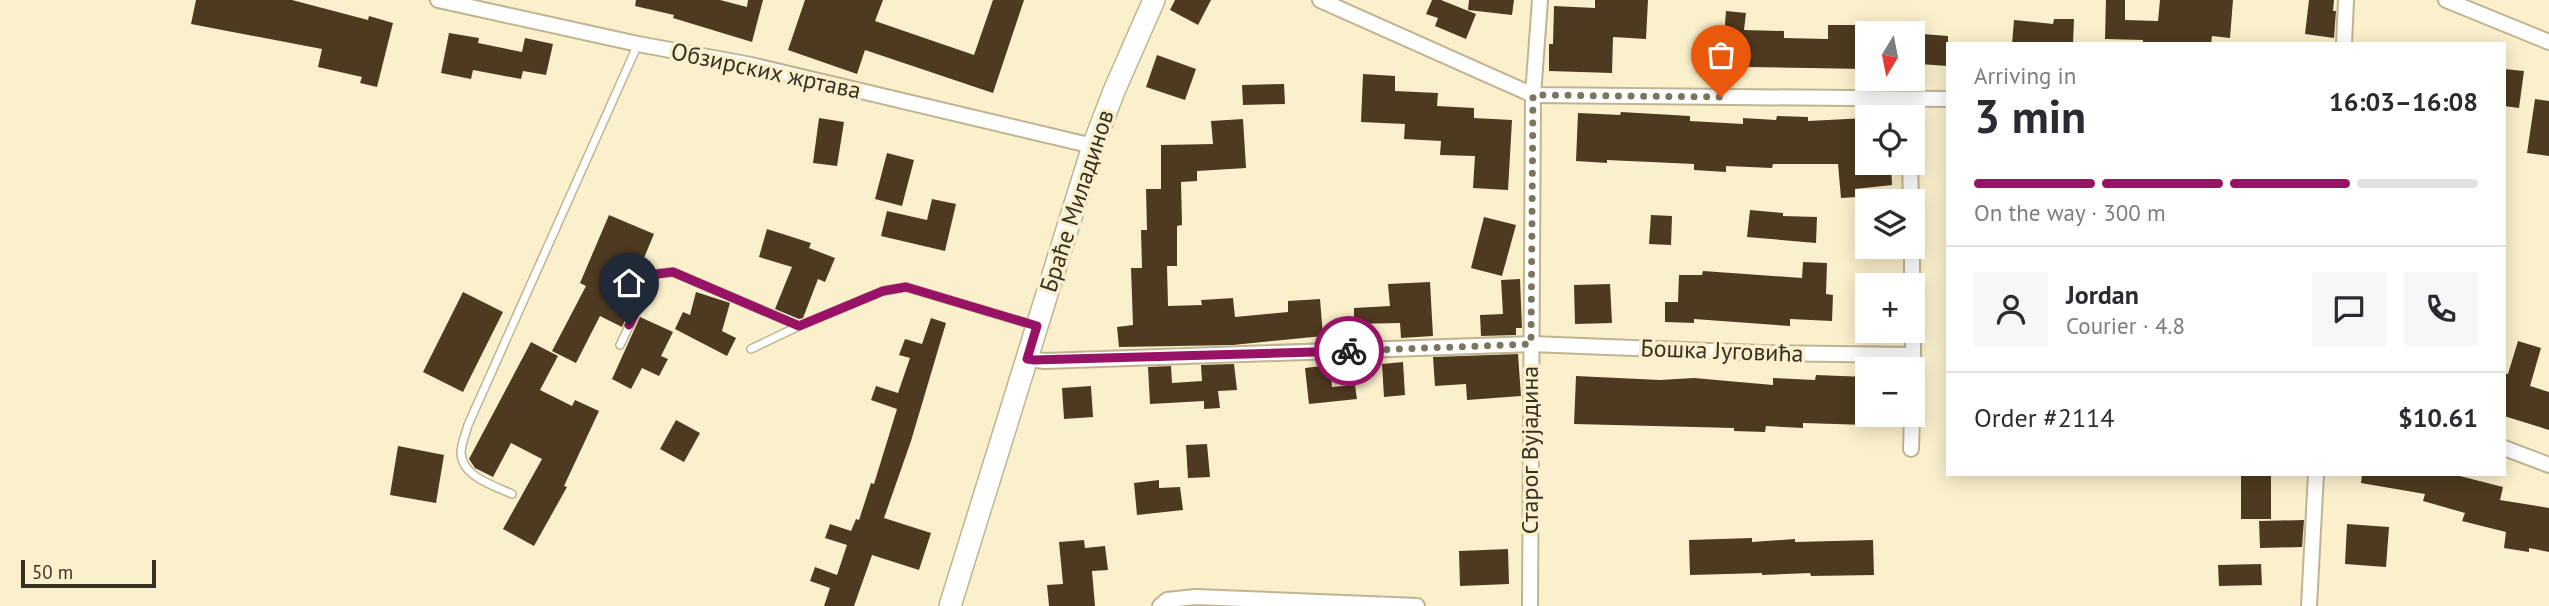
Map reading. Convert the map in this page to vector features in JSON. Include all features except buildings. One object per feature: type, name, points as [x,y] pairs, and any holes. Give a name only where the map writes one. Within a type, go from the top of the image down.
[{"type":"main road","name":"Браће Миладинов","points":[[950,606],[1093,146],[1154,0]]},
{"type":"street","name":"Обзирских жртава","points":[[438,0],[638,44],[751,65],[1093,146]]},
{"type":"street","points":[[1320,0],[1533,95],[1946,99]]},
{"type":"street","name":"Старог Вујадина","points":[[1530,606],[1533,95],[1540,0]]},
{"type":"street","points":[[2344,42],[2346,0]]},
{"type":"street","points":[[2446,0],[2549,42]]},
{"type":"street","points":[[1909,99],[1909,105]]},
{"type":"street","name":"Бошка Југовића","points":[[1027,359],[1045,361],[1531,344],[1855,359]]},
{"type":"street","points":[[1911,449],[1912,427]]},
{"type":"street","points":[[2506,449],[2549,465]]},
{"type":"street","points":[[2309,606],[2316,476]]},
{"type":"street","points":[[1164,603],[1196,597],[1417,606]]},
{"type":"lane","points":[[512,494],[472,474],[464,463],[461,453],[468,425],[638,44]]},
{"type":"lane","points":[[620,345],[656,274],[673,272],[799,326]]},
{"type":"lane","points":[[751,349],[883,291],[906,287],[1037,326]]},
{"type":"way so far","points":[[1349,351],[1531,344],[1533,95],[1721,97]]},
{"type":"route","points":[[629,325],[656,274],[673,272],[799,326],[883,291],[906,287],[1037,326],[1027,359],[1034,360],[1349,351]]}]
